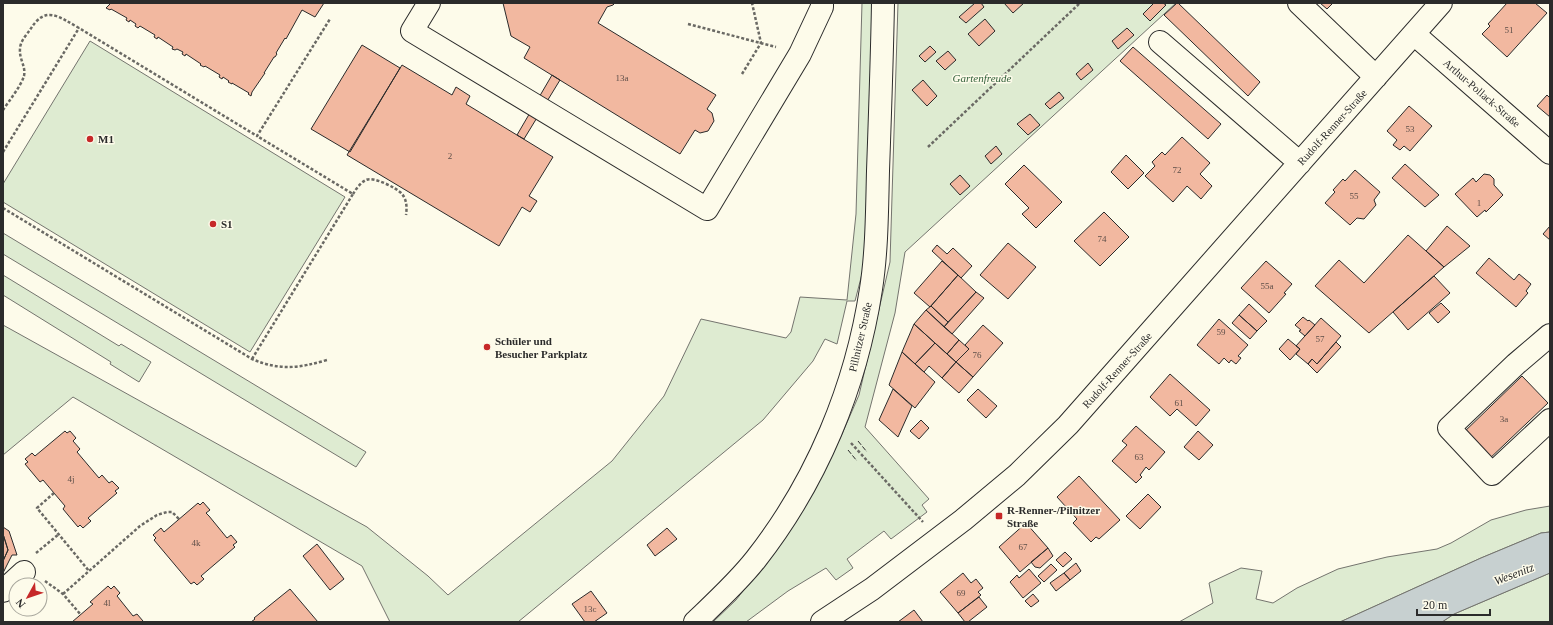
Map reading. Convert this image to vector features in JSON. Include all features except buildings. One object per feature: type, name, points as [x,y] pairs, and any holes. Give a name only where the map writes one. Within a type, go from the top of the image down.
[{"type":"street","points":[[429,3],[412,31],[707,209],[800,54],[822,7],[822,3]]},
{"type":"street","name":"Pillnitzer Straße","points":[[695,622],[724,594],[755,559],[783,522],[813,469],[832,430],[847,392],[860,345],[871,289],[876,223],[883,3]]},
{"type":"street","points":[[1300,3],[1376,77]]},
{"type":"street","name":"Rudolf-Renner-Straße","points":[[822,622],[872,589],[950,530],[1022,470],[1068,425],[1441,3]]},
{"type":"street","name":"Arthur-Pollack-Straße","points":[[1414,34],[1550,153]]},
{"type":"street","points":[[1160,42],[1300,164]]},
{"type":"street","points":[[1550,335],[1516,364],[1449,428],[1492,474],[1550,420]]},
{"type":"street","points":[[3,591],[24,572]]},
{"type":"path","points":[[742,74],[761,43],[752,3]]},
{"type":"path","points":[[928,147],[1080,3]]},
{"type":"path","points":[[3,110],[23,78],[25,70],[20,54],[20,46],[35,22],[42,16],[51,14],[78,28],[353,194]]},
{"type":"path","points":[[257,136],[330,19]]},
{"type":"path","points":[[688,24],[800,54]]},
{"type":"path","points":[[3,152],[78,28]]},
{"type":"path","points":[[252,359],[353,194],[366,180],[372,178],[402,194],[407,204],[406,215]]},
{"type":"path","points":[[3,208],[252,359],[284,368],[303,367],[327,360]]},
{"type":"path","points":[[848,440],[923,523]]},
{"type":"path","points":[[54,493],[37,508],[89,571]]},
{"type":"path","points":[[63,594],[140,526],[157,515],[172,512],[179,519]]},
{"type":"path","points":[[59,534],[32,557],[24,572],[49,582],[63,594],[81,615]]},
{"type":"green space","points":[[862,3],[872,3],[870,215],[863,270],[855,301],[847,301],[837,344],[825,339],[813,361],[763,420],[518,622],[390,622],[362,566],[73,397],[3,455],[3,325],[367,527],[428,576],[448,595],[612,461],[664,396],[701,319],[786,338],[791,332],[800,297],[847,300],[856,214]]},
{"type":"green space","name":"Gartenfreude","points":[[898,3],[1176,3],[905,252],[895,313],[865,427],[929,499],[922,505],[927,512],[891,539],[884,531],[847,559],[853,568],[836,580],[826,568],[788,591],[746,622],[713,622],[736,600],[791,529],[814,490],[842,434],[859,395],[890,262]]},
{"type":"green space","name":"S1","points":[[90,41],[345,197],[250,352],[3,202],[3,184]]},
{"type":"green space","points":[[3,233],[366,452],[356,467],[3,254]]},
{"type":"green space","points":[[3,275],[119,346],[121,344],[151,362],[139,382],[110,364],[111,362],[3,295]]},
{"type":"green space","points":[[1550,506],[1550,532],[1541,533],[1481,558],[1340,622],[1179,622],[1213,603],[1209,583],[1241,568],[1262,571],[1256,599],[1273,603],[1297,588],[1338,569],[1387,557],[1437,549],[1451,543],[1491,520],[1526,510]]},
{"type":"green space","points":[[1550,573],[1550,622],[1442,622],[1454,614]]},
{"type":"water","name":"Wesenitz","points":[[1550,532],[1550,573],[1454,614],[1442,622],[1340,622],[1481,558],[1541,533]]},
{"type":"fence","points":[[858,441],[867,452]]},
{"type":"fence","points":[[848,450],[857,461]]},
{"type":"place","name":"M1","points":[[90,139]]},
{"type":"place","name":"S1","points":[[213,224]]},
{"type":"place","name":"Schüler und Besucher Parkplatz","points":[[487,347]]},
{"type":"place","name":"R-Renner-/Pilnitzer Straße","points":[[999,516]]}]
